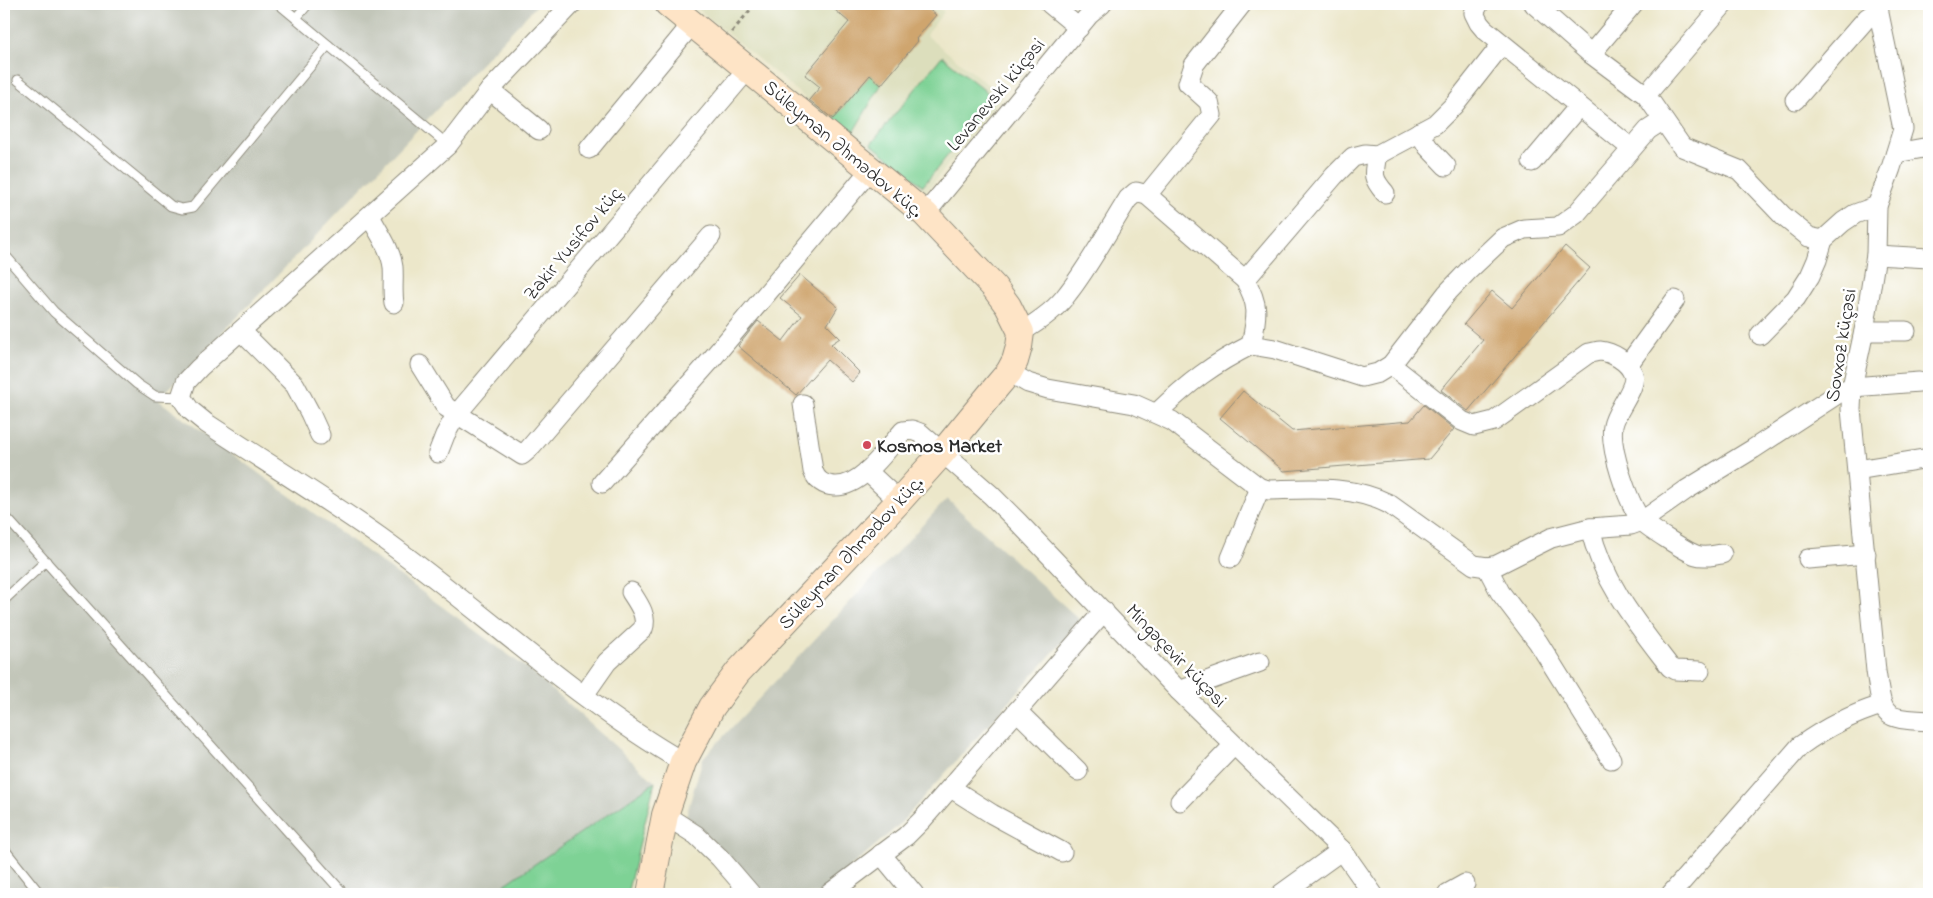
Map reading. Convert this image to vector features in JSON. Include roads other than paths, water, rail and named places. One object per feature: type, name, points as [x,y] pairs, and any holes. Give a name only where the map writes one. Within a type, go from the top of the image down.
[{"type":"street","points":[[572,4],[490,90],[448,145],[199,368],[186,382],[181,397],[190,410],[206,423],[380,537],[584,695],[653,745],[683,762]]},
{"type":"street","name":"Süleyman Əhmədov küç.","points":[[650,894],[665,816],[683,762],[712,707],[738,672],[942,453],[1008,372],[1019,346],[1021,332],[1008,306],[994,287],[924,214],[668,4]]},
{"type":"street","points":[[1050,4],[1079,28]]},
{"type":"street","name":"Levanevski küçəsi","points":[[924,214],[1090,15],[1102,4]]},
{"type":"street","points":[[1147,195],[1212,115],[1210,102],[1188,83],[1194,65],[1242,4]]},
{"type":"street","points":[[1478,4],[1474,13],[1478,23],[1631,148]]},
{"type":"street","points":[[1534,4],[1591,54],[1646,95],[1657,110],[1662,121],[1682,147],[1739,170],[1783,216],[1809,237],[1823,240]]},
{"type":"street","points":[[1591,54],[1633,4]]},
{"type":"street","points":[[1646,95],[1724,4]]},
{"type":"street","points":[[1795,100],[1878,7]]},
{"type":"street","name":"Sovxoz küçəsi","points":[[1878,7],[1903,129],[1877,206],[1876,255],[1864,331],[1852,388],[1851,409],[1876,671],[1882,705]]},
{"type":"street","points":[[589,149],[692,24]]},
{"type":"street","points":[[1245,280],[1334,176],[1353,157],[1365,154],[1376,156],[1435,124],[1454,105],[1502,44]]},
{"type":"street","name":"Zakir Yusifov küç","points":[[438,453],[456,415],[748,69]]},
{"type":"street","points":[[490,90],[539,130]]},
{"type":"street","points":[[1532,162],[1579,106]]},
{"type":"street","points":[[1157,413],[1180,391],[1221,359],[1251,345],[1275,349],[1362,377],[1378,373],[1391,365],[1447,293],[1503,238],[1524,228],[1558,227],[1566,222],[1576,214],[1648,130],[1662,121]]},
{"type":"street","points":[[1419,132],[1428,147],[1446,166]]},
{"type":"street","points":[[1896,153],[1929,147]]},
{"type":"street","points":[[1376,156],[1373,175],[1385,193]]},
{"type":"street","points":[[602,483],[710,360],[871,169]]},
{"type":"street","points":[[1021,332],[1036,323],[1068,294],[1128,199],[1136,192],[1147,195],[1245,280],[1253,295],[1257,309],[1251,345]]},
{"type":"street","points":[[1760,335],[1796,298],[1810,276],[1823,240],[1855,214],[1877,206]]},
{"type":"street","points":[[370,216],[387,248],[393,267],[391,290],[394,303]]},
{"type":"street","points":[[420,365],[446,407],[522,455],[711,236]]},
{"type":"street","points":[[1876,255],[1929,258]]},
{"type":"street","points":[[1628,365],[1675,300]]},
{"type":"street","points":[[241,331],[295,385],[320,435]]},
{"type":"street","points":[[1864,331],[1906,331]]},
{"type":"street","points":[[1391,365],[1462,421],[1474,426],[1494,422],[1589,353],[1600,351],[1615,356],[1628,365],[1634,375],[1633,385],[1619,409],[1613,426],[1614,454],[1631,500],[1642,520],[1694,554],[1705,557],[1722,554]]},
{"type":"street","points":[[1008,372],[1028,383],[1048,389],[1134,404],[1157,413],[1172,421],[1260,488],[1269,490],[1325,488],[1356,492],[1377,498],[1389,504],[1459,556],[1474,565],[1487,567],[1508,560],[1551,538],[1590,528],[1631,525],[1642,520],[1842,391],[1852,388],[1919,382]]},
{"type":"street","points":[[803,404],[813,471],[816,479],[827,486],[841,486],[867,471],[899,501]]},
{"type":"street","name":"Mingəçevir küçəsi","points":[[867,471],[903,431],[912,430],[920,433],[1019,523],[1179,691],[1342,850],[1373,894]]},
{"type":"street","points":[[1857,470],[1923,459]]},
{"type":"street","points":[[1231,558],[1260,488]]},
{"type":"street","points":[[1590,528],[1594,546],[1602,565],[1630,616],[1670,667],[1675,670],[1700,671]]},
{"type":"street","points":[[1808,560],[1866,554]]},
{"type":"street","points":[[1487,567],[1500,592],[1538,642],[1611,759]]},
{"type":"street","points":[[584,695],[607,662],[643,629],[645,624],[643,614],[631,592]]},
{"type":"street","points":[[828,894],[906,836],[951,788],[1104,611]]},
{"type":"street","points":[[1179,691],[1260,662]]},
{"type":"street","points":[[1671,894],[1800,746],[1821,731],[1863,711],[1882,705],[1886,713],[1892,718],[1929,721]]},
{"type":"street","points":[[1017,711],[1078,771]]},
{"type":"street","points":[[1180,801],[1234,745]]},
{"type":"street","points":[[951,788],[992,814],[1062,852]]},
{"type":"street","points":[[665,816],[696,836],[720,858],[751,894]]},
{"type":"street","points":[[1281,894],[1342,850]]},
{"type":"street","points":[[881,854],[914,894]]},
{"type":"street","points":[[1447,894],[1465,884]]},
{"type":"lane","points":[[279,4],[448,145]]},
{"type":"lane","points":[[296,18],[308,4]]},
{"type":"lane","points":[[18,80],[171,206],[182,210],[193,207],[328,45]]},
{"type":"lane","points":[[4,254],[54,312],[136,384],[155,396],[181,397]]},
{"type":"lane","points":[[4,515],[344,894]]},
{"type":"lane","points":[[4,600],[46,561]]},
{"type":"lane","points":[[4,849],[40,894]]},
{"type":"place","name":"Kosmos Market","points":[[867,445]]}]
